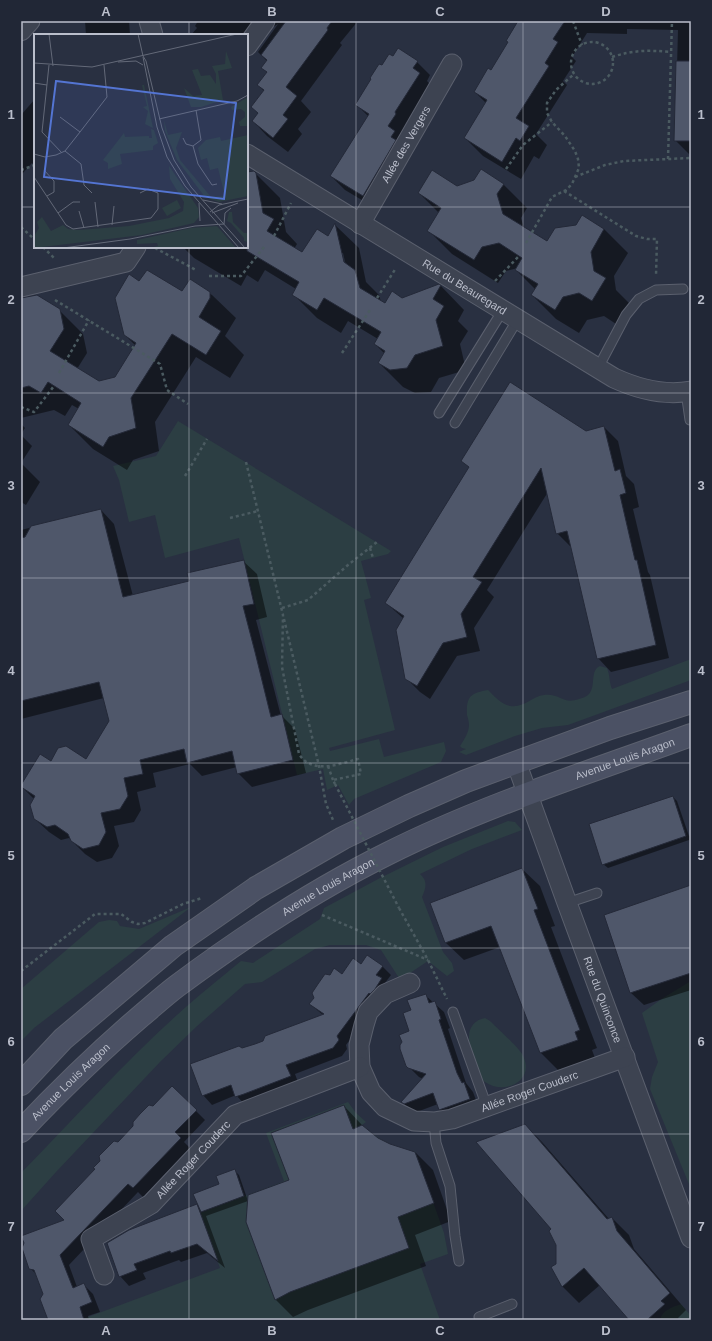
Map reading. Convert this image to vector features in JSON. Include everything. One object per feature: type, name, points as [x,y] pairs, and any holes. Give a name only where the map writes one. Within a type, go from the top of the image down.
[{"type":"main road","points":[[21,1084],[63,1039],[173,946],[256,888],[343,838],[374,822],[458,784],[610,728],[691,702]]},
{"type":"main road","name":"Avenue Louis Aragon","points":[[21,1131],[61,1089],[112,1041],[176,987],[243,938],[312,894],[389,853],[461,820],[527,794],[691,735]]},
{"type":"street","points":[[21,32],[30,21]]},
{"type":"street","points":[[149,21],[153,34]]},
{"type":"street","points":[[248,45],[265,21]]},
{"type":"street","name":"Allée des Vergers","points":[[360,224],[452,64]]},
{"type":"street","name":"Rue du Beauregard","points":[[248,155],[614,378],[640,389],[665,392],[689,392]]},
{"type":"street","points":[[21,287],[126,262],[135,248]]},
{"type":"street","name":"Rue du Quinconce","points":[[516,762],[691,1238]]},
{"type":"street","name":"Allée Roger Couderc","points":[[410,983],[385,994],[368,1012],[359,1045],[360,1067],[371,1092],[385,1107],[414,1121],[434,1122],[452,1118],[625,1057]]},
{"type":"street","name":"Allée Roger Couderc","points":[[104,1275],[91,1238],[151,1204],[235,1115],[360,1067]]},
{"type":"lane","points":[[598,368],[626,315],[639,299],[656,290],[683,289]]},
{"type":"lane","points":[[438,413],[510,314]]},
{"type":"lane","points":[[455,423],[510,314]]},
{"type":"lane","points":[[689,392],[690,420]]},
{"type":"lane","points":[[567,903],[597,893]]},
{"type":"lane","points":[[453,1012],[486,1107]]},
{"type":"lane","points":[[434,1122],[436,1143],[450,1186],[459,1261]]},
{"type":"lane","points":[[479,1317],[512,1304]]},
{"type":"path","points":[[573,21],[582,45]]},
{"type":"path","points":[[668,159],[672,21]]},
{"type":"path","points":[[588,42],[602,44],[607,48],[612,58],[613,68],[610,74],[606,80],[599,83],[585,83],[579,80],[574,74],[572,68],[571,61],[573,54],[582,45],[588,42]]},
{"type":"path","points":[[612,58],[634,51],[671,52]]},
{"type":"path","points":[[526,243],[552,197],[572,184],[578,168],[578,159],[565,136],[552,122],[547,113],[547,103],[556,90],[574,74]]},
{"type":"path","points":[[506,169],[523,145],[552,122]]},
{"type":"path","points":[[575,177],[611,163],[639,159],[691,158]]},
{"type":"path","points":[[21,170],[34,165]]},
{"type":"path","points":[[274,236],[300,187]]},
{"type":"path","points":[[563,191],[636,236],[647,239],[657,239],[656,284]]},
{"type":"path","points":[[21,227],[34,239]]},
{"type":"path","points":[[155,248],[196,270]]},
{"type":"path","points":[[209,276],[241,276],[264,248]]},
{"type":"path","points":[[495,281],[519,256]]},
{"type":"path","points":[[377,298],[397,267]]},
{"type":"path","points":[[342,354],[370,310]]},
{"type":"path","points":[[76,312],[160,364],[166,390],[188,404]]},
{"type":"path","points":[[59,372],[89,320]]},
{"type":"path","points":[[21,407],[34,412],[54,386]]},
{"type":"path","points":[[185,476],[207,439]]},
{"type":"path","points":[[246,462],[282,608],[326,804],[333,820]]},
{"type":"path","points":[[230,518],[258,511]]},
{"type":"path","points":[[282,608],[308,600],[376,542]]},
{"type":"path","points":[[370,548],[373,558]]},
{"type":"path","points":[[283,615],[282,667],[299,754],[303,760],[310,765],[322,767],[358,760],[361,774],[333,780]]},
{"type":"path","points":[[328,766],[335,784],[399,908],[428,960],[453,1012]]},
{"type":"path","points":[[21,971],[96,914],[121,914],[132,922],[138,924],[145,923],[183,904],[203,898]]},
{"type":"path","points":[[170,911],[172,915]]},
{"type":"path","points":[[326,916],[428,960]]},
{"type":"shaded area","points":[[178,421],[391,551],[388,554],[361,561],[371,598],[364,600],[395,730],[329,748],[330,751],[379,739],[384,757],[444,742],[446,751],[441,762],[354,799],[349,805],[338,785],[327,790],[323,769],[297,775],[239,538],[165,558],[155,515],[129,522],[119,480],[113,466],[156,456]]},
{"type":"shaded area","points":[[691,659],[691,680],[568,725],[542,728],[515,736],[466,755],[459,752],[466,749],[460,746],[469,728],[467,704],[471,696],[477,692],[488,690],[501,702],[510,706],[524,704],[536,697],[544,695],[554,696],[569,701],[586,696],[591,692],[595,672],[600,666],[607,668],[612,689]]},
{"type":"shaded area","points":[[508,821],[515,822],[522,830],[472,849],[420,874],[426,885],[422,897],[443,952],[452,963],[454,971],[447,976],[428,961],[407,975],[399,978],[381,950],[366,945],[330,945],[315,949],[262,982],[245,984],[196,1027],[160,1062],[21,1211],[21,1173],[144,1046],[187,1006],[241,961],[253,963],[320,919],[324,908],[380,878],[443,847]]},
{"type":"shaded area","points":[[191,907],[34,1028],[21,1041],[21,989],[99,922],[109,920],[117,921],[120,926],[139,929]]},
{"type":"shaded area","points":[[691,981],[691,1189],[650,1089],[652,1077],[658,1062],[642,1013]]},
{"type":"shaded area","points":[[485,1018],[490,1021],[522,1054],[526,1063],[525,1071],[522,1078],[517,1083],[501,1087],[493,1086],[485,1082],[479,1074],[472,1056],[469,1036],[472,1025]]},
{"type":"shaded area","points":[[348,1102],[356,1113],[366,1122],[362,1125],[374,1134],[393,1146],[415,1151],[444,1233],[448,1254],[420,1264],[440,1320],[80,1320],[220,1268],[200,1213],[284,1181],[266,1133]]},
{"type":"shaded area","points":[[681,1304],[691,1316],[691,1320],[660,1320],[665,1311]]},
{"type":"building","points":[[286,21],[332,21],[327,28],[328,30],[286,87],[297,96],[283,115],[288,119],[273,138],[252,121],[258,113],[251,107],[264,90],[257,85],[267,72],[261,68],[267,60],[261,55]]},
{"type":"building","points":[[518,21],[565,21],[553,39],[558,42],[545,63],[549,66],[516,118],[529,126],[520,141],[516,138],[502,162],[464,138],[487,100],[474,92],[488,68],[491,70],[508,42],[506,41]]},
{"type":"building","points":[[398,48],[418,61],[413,68],[420,73],[395,112],[396,114],[388,126],[395,131],[391,137],[396,140],[363,196],[330,176],[369,114],[355,105],[379,64],[382,65],[389,54],[393,56]]},
{"type":"building","points":[[676,61],[691,61],[691,141],[674,141]]},
{"type":"building","points":[[481,169],[504,184],[497,194],[503,214],[547,241],[555,228],[576,225],[582,215],[604,229],[591,252],[594,271],[606,278],[592,301],[579,293],[563,297],[555,310],[531,295],[538,284],[515,270],[522,258],[499,243],[482,247],[474,260],[427,231],[441,208],[418,193],[432,170],[457,186],[474,180]]},
{"type":"building","points":[[254,171],[256,173],[263,213],[274,219],[267,231],[302,252],[317,229],[328,236],[335,223],[344,262],[355,270],[360,288],[385,303],[392,291],[402,298],[439,284],[441,285],[433,299],[444,306],[436,320],[443,346],[415,355],[407,368],[390,370],[378,363],[385,351],[374,344],[381,332],[324,298],[317,310],[292,295],[299,282],[247,251],[248,172]]},
{"type":"building","points":[[147,270],[182,291],[190,279],[210,292],[210,298],[199,317],[221,331],[206,355],[172,334],[131,398],[136,428],[109,437],[103,447],[68,425],[81,403],[48,382],[41,393],[29,386],[21,388],[21,298],[37,295],[60,309],[64,329],[50,351],[99,381],[115,377],[136,343],[124,335],[115,298],[129,274],[139,281]]},
{"type":"building","points":[[510,382],[586,431],[604,426],[615,471],[620,469],[626,493],[620,495],[635,560],[637,560],[656,645],[597,659],[567,531],[556,534],[541,468],[473,577],[482,582],[461,614],[467,637],[443,643],[417,686],[405,679],[396,630],[404,616],[385,603],[469,467],[461,461]]},
{"type":"building","points":[[101,509],[123,597],[189,581],[187,573],[244,560],[254,604],[243,606],[271,717],[282,714],[293,760],[237,774],[232,751],[187,763],[184,749],[140,760],[143,774],[124,778],[128,796],[120,809],[101,813],[106,832],[99,845],[83,849],[71,841],[68,834],[55,825],[47,827],[34,819],[30,805],[35,796],[21,787],[21,785],[40,754],[51,761],[58,748],[66,746],[86,759],[109,721],[99,682],[21,701],[21,538],[25,537],[31,526]]},
{"type":"building","points":[[673,796],[686,836],[602,865],[589,824]]},
{"type":"building","points":[[522,868],[538,909],[534,910],[580,1030],[575,1032],[578,1040],[540,1053],[491,926],[445,943],[430,903]]},
{"type":"building","points":[[691,885],[691,973],[630,993],[604,915]]},
{"type":"building","points":[[367,955],[383,966],[376,975],[382,978],[375,989],[370,994],[369,993],[337,1036],[339,1040],[333,1048],[286,1065],[291,1076],[244,1094],[235,1097],[231,1085],[202,1096],[190,1064],[239,1046],[242,1048],[255,1044],[263,1041],[265,1036],[324,1014],[309,1004],[314,998],[312,993],[325,974],[330,975],[334,968],[342,974],[353,958],[361,964]]},
{"type":"building","points":[[426,994],[429,1003],[435,1001],[441,1019],[439,1020],[457,1073],[462,1083],[464,1082],[470,1099],[439,1110],[433,1093],[404,1104],[401,1102],[426,1074],[406,1066],[400,1049],[402,1042],[399,1035],[409,1031],[403,1013],[411,1010],[407,1000]]},
{"type":"building","points":[[172,1086],[197,1110],[175,1132],[181,1138],[133,1188],[128,1184],[60,1255],[73,1288],[84,1283],[92,1302],[80,1307],[84,1320],[48,1320],[40,1299],[43,1294],[34,1270],[29,1269],[22,1248],[24,1243],[21,1236],[64,1220],[55,1211],[95,1169],[93,1168],[100,1161],[99,1156],[114,1141],[118,1142],[133,1126],[133,1122],[140,1114],[149,1105],[153,1106]]},
{"type":"building","points":[[344,1105],[353,1129],[362,1125],[378,1138],[390,1144],[415,1152],[434,1203],[398,1217],[409,1248],[290,1292],[275,1300],[246,1222],[248,1195],[289,1180],[271,1133]]},
{"type":"building","points":[[525,1124],[607,1219],[612,1217],[617,1231],[670,1293],[661,1301],[665,1304],[647,1320],[629,1320],[584,1268],[562,1287],[551,1267],[556,1264],[556,1245],[549,1231],[551,1229],[476,1142]]},
{"type":"building","points":[[235,1169],[244,1196],[201,1212],[193,1194],[219,1184],[216,1176]]},
{"type":"building","points":[[197,1204],[218,1261],[197,1244],[171,1253],[170,1251],[134,1264],[137,1270],[119,1277],[107,1243],[129,1230]]}]
